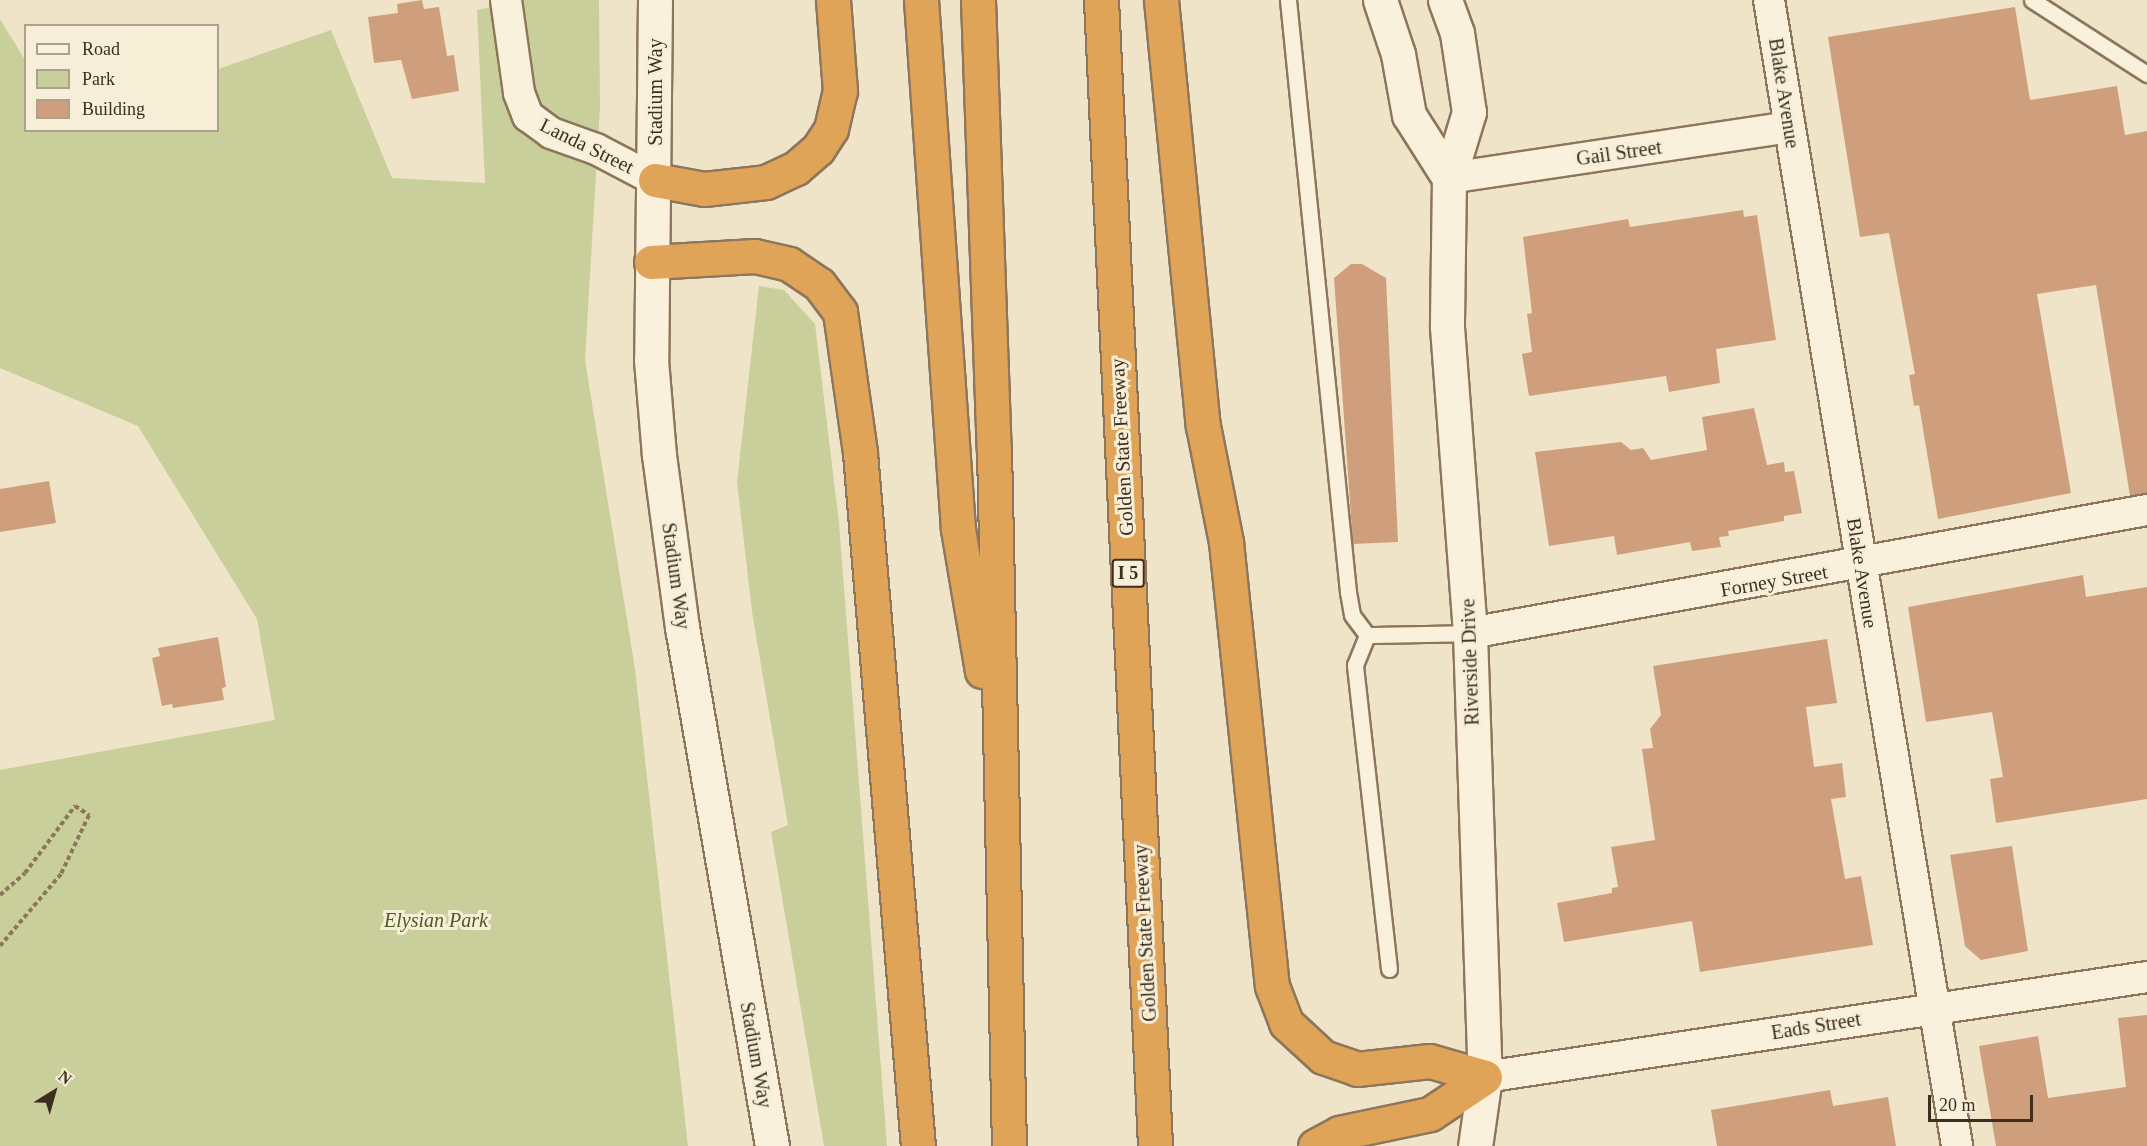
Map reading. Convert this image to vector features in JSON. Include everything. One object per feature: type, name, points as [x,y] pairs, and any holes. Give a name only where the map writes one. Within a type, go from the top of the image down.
[{"type":"highway","points":[[655,180],[704,189],[766,182],[796,168],[818,149],[831,129],[840,90],[833,0]]},
{"type":"highway","points":[[921,0],[958,529],[1000,779]]},
{"type":"highway","points":[[978,0],[994,449],[1009,1146]]},
{"type":"highway","name":"Golden State Freeway","points":[[1101,0],[1155,1146]]},
{"type":"highway","points":[[1161,0],[1203,426],[1226,542],[1272,986],[1286,1023],[1323,1057],[1357,1070],[1430,1061],[1485,1077]]},
{"type":"highway","points":[[651,262],[755,256],[789,264],[819,284],[840,312],[848,343],[866,523],[918,1146]]},
{"type":"highway","points":[[1316,1146],[1339,1133],[1430,1114],[1485,1077]]},
{"type":"main road","name":"Stadium Way","points":[[656,0],[651,360],[671,547],[772,1146]]},
{"type":"main road","points":[[1380,0],[1398,54],[1409,115],[1449,178]]},
{"type":"main road","name":"Riverside Drive","points":[[1445,0],[1457,33],[1469,112],[1449,178],[1447,327],[1470,633],[1485,1077],[1475,1146]]},
{"type":"street","name":"Landa Street","points":[[506,0],[519,93],[528,116],[551,133],[596,149],[655,180]]},
{"type":"street","name":"Blake Avenue","points":[[1769,0],[1957,1146]]},
{"type":"street","name":"Gail Street","points":[[1449,178],[1789,127]]},
{"type":"street","name":"Forney Street","points":[[1470,633],[1861,566],[2147,510]]},
{"type":"street","name":"Eads Street","points":[[1485,1077],[1935,1007],[2147,977]]},
{"type":"lane","points":[[1288,0],[1348,592],[1352,615],[1367,635]]},
{"type":"lane","points":[[2032,0],[2147,74]]},
{"type":"lane","points":[[1367,635],[1470,633]]},
{"type":"lane","points":[[1367,635],[1355,665],[1389,969]]},
{"type":"path","points":[[0,895],[25,873],[75,806],[89,815],[61,874],[0,946]]},
{"type":"green space","name":"Elysian Park","points":[[526,0],[599,0],[600,107],[585,360],[635,669],[688,1146],[0,1146],[0,770],[275,720],[257,619],[138,426],[0,368],[0,19],[24,58],[24,132],[219,132],[219,69],[331,30],[392,178],[485,183],[477,10]]},
{"type":"green space","points":[[759,286],[784,290],[815,324],[839,523],[887,1146],[824,1146],[771,832],[788,825],[752,612],[737,482]]},
{"type":"building","points":[[422,0],[424,9],[439,7],[447,56],[454,55],[459,91],[412,99],[401,60],[374,63],[368,17],[398,13],[397,4]]},
{"type":"building","points":[[2015,7],[2030,100],[2117,86],[2125,135],[2147,131],[2147,493],[2130,496],[2096,285],[2037,294],[2071,493],[1938,519],[1919,405],[1914,406],[1909,375],[1915,374],[1889,233],[1860,237],[1828,37]]},
{"type":"building","points":[[1743,210],[1744,217],[1757,215],[1776,340],[1716,349],[1720,383],[1669,392],[1666,376],[1529,396],[1522,354],[1532,352],[1527,314],[1532,313],[1523,237],[1628,219],[1630,227]]},
{"type":"building","points":[[1351,264],[1362,264],[1386,278],[1398,542],[1353,544],[1334,278]]},
{"type":"building","points":[[1754,408],[1767,465],[1784,462],[1785,472],[1794,471],[1802,513],[1784,516],[1784,521],[1728,531],[1729,536],[1719,537],[1721,547],[1692,551],[1690,542],[1617,555],[1614,536],[1549,546],[1535,452],[1621,442],[1631,450],[1643,448],[1651,460],[1707,450],[1702,417]]},
{"type":"building","points":[[49,481],[56,523],[0,532],[0,489]]},
{"type":"building","points":[[2083,575],[2086,597],[2147,587],[2147,799],[1996,823],[1990,779],[2003,777],[1992,712],[1926,722],[1908,607]]},
{"type":"building","points":[[218,637],[226,687],[222,688],[224,700],[173,708],[172,704],[162,706],[152,658],[160,656],[158,648]]},
{"type":"building","points":[[1827,639],[1837,703],[1806,707],[1814,767],[1842,763],[1846,797],[1831,799],[1845,879],[1861,876],[1873,945],[1700,972],[1692,921],[1564,942],[1557,903],[1612,893],[1612,888],[1618,887],[1611,847],[1655,840],[1642,749],[1653,748],[1650,729],[1661,715],[1653,666]]},
{"type":"building","points":[[2012,846],[2028,951],[1981,960],[1965,946],[1950,855]]},
{"type":"building","points":[[2147,1015],[2147,1146],[1996,1146],[1979,1046],[2038,1036],[2048,1098],[2126,1087],[2118,1018]]},
{"type":"building","points":[[1830,1090],[1833,1106],[1888,1097],[1896,1146],[1717,1146],[1711,1110]]}]
